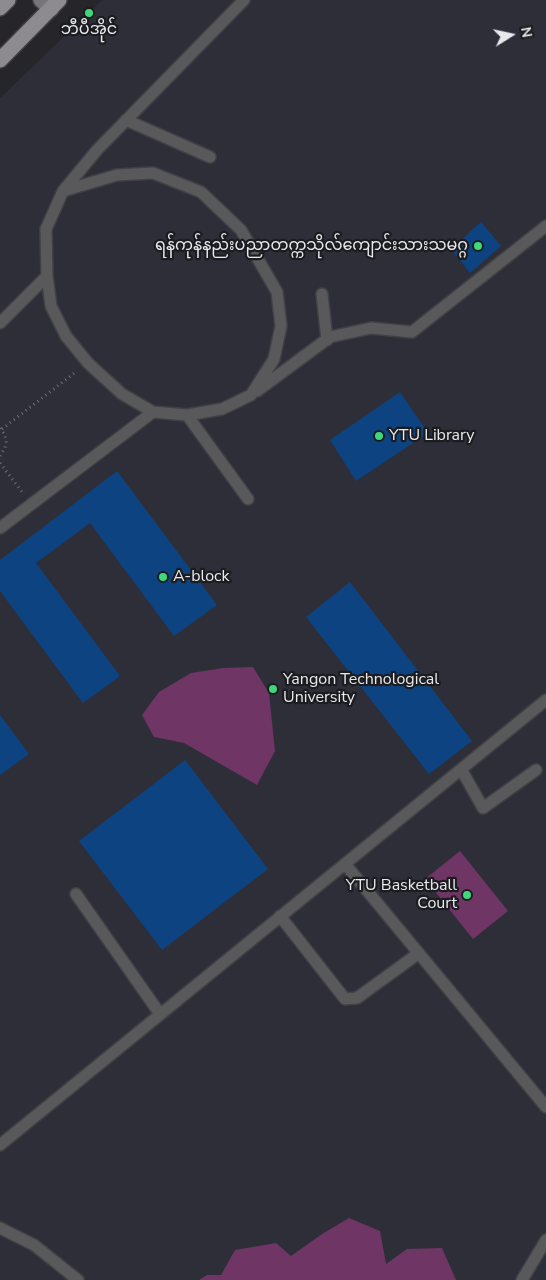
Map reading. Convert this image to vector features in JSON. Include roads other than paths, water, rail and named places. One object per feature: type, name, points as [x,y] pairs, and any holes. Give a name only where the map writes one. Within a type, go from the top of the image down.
[{"type":"main road","points":[[0,8],[8,0]]},
{"type":"main road","points":[[0,60],[50,3]]},
{"type":"lane","points":[[244,0],[97,150],[63,191],[46,229],[47,276],[51,306],[66,336],[88,363],[122,394],[153,412],[187,415],[222,410],[251,395],[330,337],[371,328],[412,332],[546,226]]},
{"type":"lane","points":[[126,120],[210,157]]},
{"type":"lane","points":[[63,191],[117,175],[152,173],[201,192],[241,230],[277,292],[281,326],[274,359],[251,395]]},
{"type":"lane","points":[[0,323],[47,276]]},
{"type":"lane","points":[[322,294],[327,340]]},
{"type":"lane","points":[[0,528],[153,412]]},
{"type":"lane","points":[[187,415],[248,499]]},
{"type":"lane","points":[[0,1146],[546,700]]},
{"type":"lane","points":[[461,770],[483,808],[536,770]]},
{"type":"lane","points":[[345,864],[546,1107]]},
{"type":"lane","points":[[76,894],[160,1014]]},
{"type":"lane","points":[[280,916],[346,999],[357,998],[419,953]]},
{"type":"lane","points":[[0,1228],[34,1245],[78,1280]]},
{"type":"lane","points":[[522,1280],[546,1240]]},
{"type":"place","name":"ဘီပီအိုင်","points":[[89,13]]},
{"type":"place","name":"ရန်ကုန်နည်းပညာတက္ကသိုလ်ကျောင်းသားသမဂ္ဂ","points":[[478,246]]},
{"type":"place","name":"YTU Library","points":[[379,436]]},
{"type":"place","name":"A-block","points":[[163,577]]},
{"type":"place","name":"Yangon Technological University","points":[[273,689]]},
{"type":"place","name":"YTU Basketball Court","points":[[467,895]]}]
